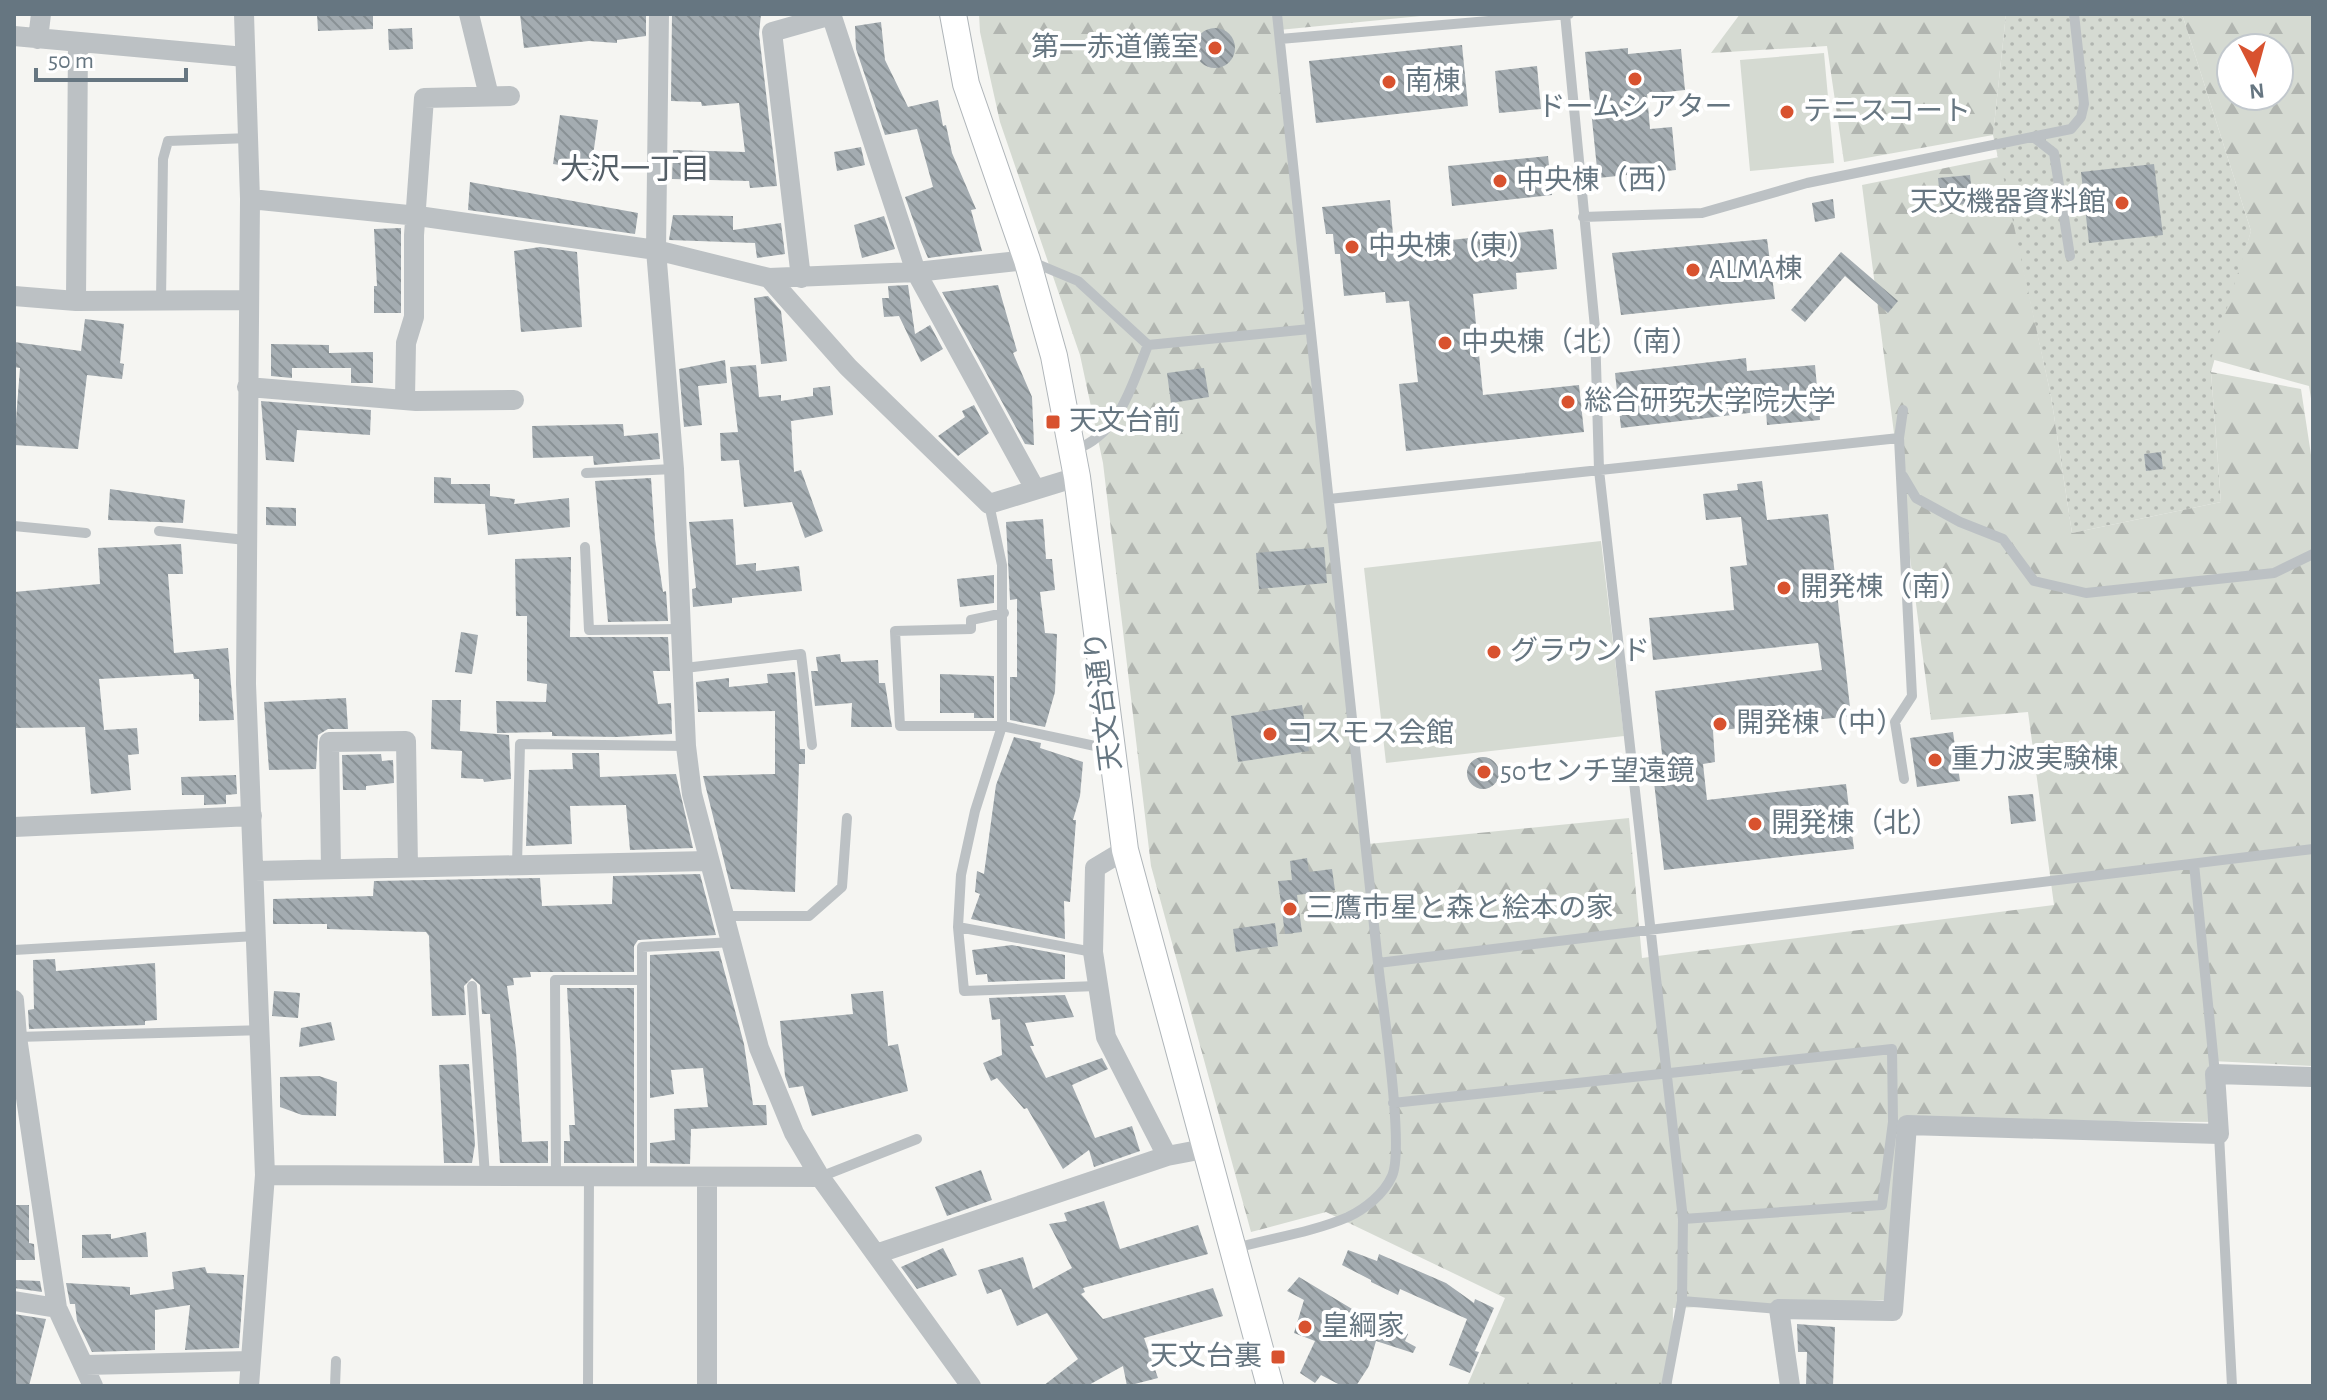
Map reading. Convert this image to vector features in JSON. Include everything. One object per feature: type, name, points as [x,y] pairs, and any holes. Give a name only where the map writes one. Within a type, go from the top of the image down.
[{"type":"main road","name":"天文台通り","points":[[953,14],[966,84],[1027,260],[1054,356],[1077,477],[1125,850],[1270,1386]]},
{"type":"street","points":[[38,39],[41,14]]},
{"type":"street","points":[[244,14],[250,138],[246,684],[262,1030],[265,1175],[249,1386]]},
{"type":"street","points":[[469,14],[489,96]]},
{"type":"street","points":[[659,14],[656,250],[674,469],[686,746],[692,794],[708,861],[734,942],[759,1048],[794,1133],[820,1177],[971,1386]]},
{"type":"street","points":[[801,278],[772,32],[832,14],[916,272],[1034,487]]},
{"type":"street","points":[[14,36],[245,57]]},
{"type":"street","points":[[76,301],[78,44]]},
{"type":"street","points":[[405,398],[406,343],[414,317],[414,235],[418,216],[424,98],[510,96]]},
{"type":"street","points":[[250,199],[418,216],[656,250],[769,278],[916,272],[1027,260]]},
{"type":"street","points":[[769,278],[848,367],[989,504],[1034,487],[1077,477]]},
{"type":"street","points":[[14,296],[76,301],[249,300]]},
{"type":"street","points":[[247,387],[416,401],[514,400]]},
{"type":"street","points":[[331,869],[329,742],[406,741],[408,867]]},
{"type":"street","points":[[14,827],[252,816]]},
{"type":"street","points":[[1125,850],[1095,868],[1093,952],[1097,986],[1106,1037],[1167,1156]]},
{"type":"street","points":[[255,871],[708,861]]},
{"type":"street","points":[[14,1000],[16,1037],[57,1308],[86,1365],[93,1386]]},
{"type":"street","points":[[1790,1386],[1779,1309],[1893,1311],[1907,1125],[2219,1134],[2215,1074],[2313,1077]]},
{"type":"street","points":[[876,1254],[1167,1156],[1204,1149]]},
{"type":"street","points":[[265,1175],[707,1179],[820,1177]]},
{"type":"street","points":[[707,1179],[707,1386]]},
{"type":"street","points":[[14,1301],[57,1308]]},
{"type":"street","points":[[86,1365],[250,1361]]},
{"type":"lane","points":[[1231,1249],[1348,1217],[1382,1193],[1395,1167],[1393,1103],[1277,14]]},
{"type":"lane","points":[[1280,39],[1567,14],[1595,328],[1599,470],[1683,1219],[1682,1301],[1666,1386]]},
{"type":"lane","points":[[1583,217],[1702,213],[1807,183],[2036,139],[2071,129],[2081,117],[2084,104],[2074,14]]},
{"type":"lane","points":[[160,301],[163,159],[168,141],[250,138]]},
{"type":"lane","points":[[2036,139],[2054,153],[2070,256]]},
{"type":"lane","points":[[1027,260],[1078,281],[1148,345],[1310,329]]},
{"type":"lane","points":[[1073,451],[1094,443],[1119,416],[1148,345]]},
{"type":"lane","points":[[1903,410],[1899,438],[1912,696],[1895,722],[1904,779]]},
{"type":"lane","points":[[1329,499],[1899,438]]},
{"type":"lane","points":[[586,473],[674,469]]},
{"type":"lane","points":[[1903,476],[1916,498],[1960,522],[2003,539],[2034,581],[2086,593],[2274,573],[2313,554]]},
{"type":"lane","points":[[989,504],[1002,565],[1002,726],[975,811],[961,875],[958,927],[964,991],[1097,986]]},
{"type":"lane","points":[[14,526],[86,533]]},
{"type":"lane","points":[[159,531],[246,540]]},
{"type":"lane","points":[[585,547],[589,630],[683,629]]},
{"type":"lane","points":[[1004,613],[971,620],[971,629],[895,631],[900,726],[1002,726],[1110,749]]},
{"type":"lane","points":[[685,668],[801,654],[812,745]]},
{"type":"lane","points":[[517,865],[520,744],[686,746]]},
{"type":"lane","points":[[726,916],[809,916],[842,887],[847,818]]},
{"type":"lane","points":[[1378,963],[2313,849]]},
{"type":"lane","points":[[2194,864],[2215,1074]]},
{"type":"lane","points":[[958,927],[1093,952]]},
{"type":"lane","points":[[14,950],[257,936]]},
{"type":"lane","points":[[642,1178],[642,947],[734,942]]},
{"type":"lane","points":[[556,1177],[555,980],[642,980]]},
{"type":"lane","points":[[472,986],[485,1176]]},
{"type":"lane","points":[[16,1037],[262,1030]]},
{"type":"lane","points":[[1393,1103],[1892,1049],[1893,1122],[1882,1205],[1683,1219]]},
{"type":"lane","points":[[2219,1134],[2232,1386]]},
{"type":"lane","points":[[820,1177],[917,1139]]},
{"type":"lane","points":[[588,1386],[589,1177]]},
{"type":"lane","points":[[1682,1301],[1779,1309]]},
{"type":"lane","points":[[335,1386],[336,1361]]},
{"type":"green space","points":[[979,14],[1441,14],[1279,30],[1368,844],[1629,818],[1642,958],[2054,905],[2028,712],[1931,720],[1862,185],[1999,157],[2051,396],[2072,533],[2221,502],[2211,372],[2301,389],[2313,468],[2313,1066],[2212,1061],[2217,1122],[1906,1119],[1888,1300],[1673,1308],[1672,1386],[1467,1386],[1505,1298],[1326,1212],[1251,1232],[1151,866],[1103,463],[1080,355],[1000,122],[980,32]]},
{"type":"green space","points":[[1740,14],[2006,14],[1993,135],[1844,162],[1827,46],[1711,53]]},
{"type":"green space","points":[[2006,14],[2182,14],[2251,231],[2211,372],[2221,502],[2072,533],[2051,396],[1993,135]]},
{"type":"green space","points":[[2182,14],[2313,14],[2313,411],[2309,386],[2211,359],[2251,231]]},
{"type":"green space","name":"テニスコート","points":[[1824,53],[1834,163],[1750,171],[1740,60]]},
{"type":"green space","name":"グラウンド","points":[[1601,541],[1624,736],[1386,763],[1364,568]]},
{"type":"building","points":[[317,14],[373,14],[373,29],[318,31]]},
{"type":"building","points":[[520,14],[646,14],[646,36],[617,40],[617,43],[589,41],[524,48]]},
{"type":"building","points":[[672,14],[761,14],[759,34],[777,186],[750,188],[749,181],[672,179],[673,150],[745,152],[739,103],[702,106],[701,102],[671,101]]},
{"type":"building","points":[[881,22],[885,60],[908,107],[938,100],[952,153],[976,209],[971,210],[982,251],[928,258],[905,197],[933,187],[917,129],[885,135],[856,49],[855,26]]},
{"type":"building","points":[[412,28],[413,49],[389,50],[388,29]]},
{"type":"building","name":"第一赤道儀室","points":[[1215,28],[1229,34],[1235,48],[1229,62],[1215,68],[1201,62],[1195,48],[1201,34]]},
{"type":"building","name":"南棟","points":[[1462,45],[1468,106],[1316,123],[1309,61]]},
{"type":"building","points":[[1628,48],[1628,54],[1681,49],[1685,90],[1647,94],[1650,129],[1672,127],[1676,170],[1598,178],[1585,52]]},
{"type":"building","points":[[1537,66],[1541,109],[1499,113],[1495,71]]},
{"type":"building","points":[[560,115],[598,120],[591,170],[553,164]]},
{"type":"building","points":[[861,147],[865,165],[837,171],[834,152]]},
{"type":"building","name":"中央棟（西）","points":[[1548,156],[1552,195],[1452,206],[1448,166]]},
{"type":"building","name":"天文機器資料館","points":[[2154,164],[2163,235],[2089,243],[2081,172]]},
{"type":"building","points":[[1970,175],[1973,203],[1941,207],[1938,178]]},
{"type":"building","points":[[470,182],[638,213],[635,234],[468,210]]},
{"type":"building","points":[[1833,199],[1835,218],[1815,222],[1812,203]]},
{"type":"building","name":"中央棟（北）（南）","points":[[1390,200],[1394,246],[1553,229],[1557,269],[1516,273],[1517,289],[1473,294],[1483,395],[1579,385],[1584,432],[1406,451],[1399,384],[1418,382],[1409,301],[1386,303],[1385,292],[1344,296],[1340,254],[1335,254],[1333,234],[1326,234],[1322,207]]},
{"type":"building","points":[[673,215],[733,216],[733,230],[781,223],[785,254],[757,258],[755,243],[669,240]]},
{"type":"building","points":[[884,216],[895,249],[862,258],[854,225]]},
{"type":"building","points":[[401,228],[401,313],[374,313],[374,286],[377,286],[374,229]]},
{"type":"building","name":"ALMA棟","points":[[1767,239],[1775,299],[1621,315],[1612,253]]},
{"type":"building","points":[[540,247],[577,252],[582,327],[521,332],[514,251]]},
{"type":"building","points":[[1841,252],[1898,301],[1888,313],[1845,276],[1805,322],[1791,310]]},
{"type":"building","points":[[908,285],[915,334],[930,325],[943,349],[921,362],[899,316],[884,317],[882,298],[889,298],[888,286]]},
{"type":"building","points":[[998,285],[1017,351],[1013,353],[1032,397],[1034,445],[1025,444],[942,292]]},
{"type":"building","points":[[768,296],[781,311],[787,361],[761,364],[754,298]]},
{"type":"building","points":[[85,319],[124,324],[120,363],[124,364],[122,379],[87,375],[78,449],[14,445],[20,368],[14,367],[14,342],[81,351]]},
{"type":"building","points":[[271,344],[329,345],[329,353],[373,352],[373,383],[351,383],[351,368],[292,368],[292,378],[271,376]]},
{"type":"building","points":[[1746,358],[1747,371],[1815,365],[1820,420],[1767,425],[1766,411],[1621,428],[1615,373]]},
{"type":"building","points":[[725,360],[727,383],[698,386],[702,425],[684,427],[679,369]]},
{"type":"building","points":[[756,365],[759,397],[781,395],[781,401],[813,396],[813,388],[830,386],[833,415],[791,421],[794,472],[801,470],[823,531],[805,538],[792,502],[744,507],[739,460],[721,461],[720,433],[738,432],[730,367]]},
{"type":"building","points":[[1204,368],[1209,397],[1171,403],[1167,373]]},
{"type":"building","points":[[261,401],[371,410],[370,435],[297,430],[294,462],[266,460]]},
{"type":"building","points":[[974,405],[989,433],[958,456],[938,436],[965,417],[962,411]]},
{"type":"building","points":[[623,424],[624,436],[658,433],[660,459],[594,465],[593,456],[533,458],[532,426]]},
{"type":"building","points":[[2161,452],[2163,469],[2146,471],[2144,454]]},
{"type":"building","points":[[434,477],[451,478],[451,484],[490,484],[490,496],[515,499],[514,504],[569,498],[570,527],[488,535],[485,504],[434,503]]},
{"type":"building","points":[[651,478],[655,539],[663,592],[666,591],[668,621],[608,622],[595,481]]},
{"type":"building","points":[[1762,481],[1767,520],[1828,514],[1851,716],[1713,731],[1715,762],[1703,764],[1707,800],[1846,784],[1854,849],[1664,870],[1654,782],[1665,781],[1655,691],[1822,670],[1818,643],[1653,660],[1649,618],[1734,610],[1730,567],[1747,565],[1741,517],[1706,520],[1703,494],[1738,490],[1737,484]]},
{"type":"building","points":[[110,489],[185,500],[183,523],[108,520]]},
{"type":"building","points":[[266,507],[296,508],[296,526],[266,525]]},
{"type":"building","points":[[733,519],[736,565],[756,563],[756,571],[799,566],[802,591],[732,598],[732,603],[693,607],[692,589],[696,588],[689,522]]},
{"type":"building","points":[[1043,519],[1046,559],[1052,559],[1055,590],[1040,592],[1045,633],[1057,634],[1055,692],[1045,727],[1010,720],[1010,677],[1017,677],[1017,599],[1010,600],[1006,522]]},
{"type":"building","points":[[181,544],[183,574],[168,574],[174,653],[228,648],[234,720],[199,721],[199,679],[194,679],[193,674],[99,679],[104,730],[137,728],[139,754],[128,755],[131,790],[91,794],[85,727],[14,728],[14,592],[100,584],[98,548]]},
{"type":"building","points":[[1324,547],[1327,583],[1259,589],[1256,553]]},
{"type":"building","points":[[571,557],[570,637],[668,637],[670,671],[653,671],[658,704],[671,703],[672,734],[617,737],[552,736],[552,732],[497,733],[496,701],[546,702],[547,684],[527,681],[527,616],[516,616],[515,559]]},
{"type":"building","points":[[994,575],[994,603],[960,607],[957,579]]},
{"type":"building","points":[[461,632],[478,635],[472,674],[455,672]]},
{"type":"building","points":[[840,654],[841,662],[878,660],[879,683],[885,683],[892,727],[851,727],[852,703],[815,706],[811,671],[818,671],[816,657]]},
{"type":"building","points":[[795,672],[800,749],[805,749],[805,764],[799,764],[795,892],[731,889],[703,776],[775,774],[775,711],[698,712],[696,682],[729,678],[729,687],[768,683],[767,674]]},
{"type":"building","points":[[940,674],[994,676],[994,718],[974,718],[974,713],[940,713]]},
{"type":"building","points":[[346,698],[348,729],[328,729],[318,735],[316,769],[269,770],[264,702]]},
{"type":"building","points":[[432,700],[461,700],[460,731],[509,735],[511,779],[484,782],[483,779],[461,778],[462,751],[431,749]]},
{"type":"building","name":"コスモス会館","points":[[1302,705],[1309,751],[1238,762],[1231,716]]},
{"type":"building","name":"重力波実験棟","points":[[1953,732],[1960,781],[1917,787],[1910,738]]},
{"type":"building","points":[[1014,737],[1041,743],[1040,748],[1083,762],[1080,796],[1073,820],[1076,820],[1070,902],[1064,901],[1065,939],[971,919],[980,894],[975,892],[977,871],[984,874],[996,785]]},
{"type":"building","points":[[572,753],[599,753],[600,777],[676,774],[693,848],[630,850],[626,805],[570,806],[572,844],[526,846],[529,770],[573,769]]},
{"type":"building","points":[[381,754],[382,761],[393,760],[394,783],[366,786],[366,790],[343,790],[342,755]]},
{"type":"building","name":"50センチ望遠鏡","points":[[1483,757],[1495,761],[1499,773],[1495,785],[1483,789],[1471,785],[1467,773],[1471,761]]},
{"type":"building","points":[[236,775],[237,794],[226,795],[226,804],[204,805],[204,795],[182,795],[181,777]]},
{"type":"building","points":[[2033,794],[2036,821],[2011,824],[2008,796]]},
{"type":"building","name":"三鷹市星と森と絵本の家","points":[[1307,858],[1309,872],[1332,869],[1335,890],[1297,895],[1302,932],[1285,934],[1278,881],[1292,880],[1290,861]]},
{"type":"building","points":[[700,874],[716,935],[638,940],[634,946],[634,972],[530,972],[531,977],[513,978],[514,985],[507,986],[516,1050],[522,1142],[548,1141],[548,1163],[500,1163],[490,1014],[482,1014],[480,985],[472,978],[464,986],[466,1015],[432,1016],[429,936],[426,932],[327,929],[327,924],[273,924],[273,899],[373,896],[374,881],[540,878],[542,906],[612,904],[613,876]]},
{"type":"building","points":[[1275,923],[1278,946],[1236,952],[1233,929]]},
{"type":"building","points":[[1012,945],[1065,955],[1065,979],[988,982],[987,974],[976,975],[972,950]]},
{"type":"building","points":[[719,951],[744,1044],[753,1105],[766,1105],[767,1125],[691,1129],[690,1164],[650,1163],[650,1143],[675,1140],[674,1109],[708,1107],[703,1068],[671,1070],[674,1094],[650,1098],[650,955]]},
{"type":"building","points":[[55,959],[56,971],[155,963],[157,1020],[145,1021],[145,1025],[29,1029],[28,1010],[34,1009],[33,960]]},
{"type":"building","points":[[567,988],[634,988],[634,1163],[564,1163],[564,1141],[570,1141],[569,1125],[575,1125]]},
{"type":"building","points":[[274,991],[300,993],[298,1018],[272,1016]]},
{"type":"building","points":[[883,991],[888,1046],[898,1044],[908,1091],[812,1116],[803,1086],[789,1088],[780,1021],[853,1014],[851,994]]},
{"type":"building","points":[[1065,995],[1074,1017],[1025,1023],[1034,1046],[1030,1046],[1046,1078],[1102,1058],[1108,1069],[1072,1085],[1095,1138],[1132,1126],[1140,1151],[1094,1167],[1089,1150],[1063,1169],[1027,1108],[1024,1109],[997,1078],[991,1081],[983,1063],[1002,1055],[1000,1019],[992,1020],[989,998]]},
{"type":"building","points":[[331,1022],[335,1040],[299,1047],[301,1028]]},
{"type":"building","points":[[469,1064],[475,1144],[472,1163],[444,1163],[439,1065]]},
{"type":"building","points":[[319,1076],[337,1082],[336,1116],[302,1115],[280,1107],[280,1077]]},
{"type":"building","points":[[981,1170],[992,1200],[947,1216],[935,1187]]},
{"type":"building","points":[[1104,1201],[1120,1249],[1198,1225],[1208,1254],[1083,1288],[1085,1292],[1081,1294],[1103,1319],[1213,1288],[1223,1316],[1144,1338],[1158,1378],[1127,1386],[1123,1366],[1087,1386],[1043,1386],[1078,1359],[1047,1313],[1017,1326],[1001,1289],[987,1294],[978,1270],[1023,1257],[1033,1289],[1072,1268],[1049,1224],[1067,1221],[1064,1213]]},
{"type":"building","points":[[14,1205],[29,1205],[29,1243],[34,1244],[35,1260],[14,1260]]},
{"type":"building","points":[[146,1232],[148,1257],[82,1258],[82,1235],[111,1234],[111,1239]]},
{"type":"building","points":[[943,1248],[957,1275],[917,1289],[901,1267]]},
{"type":"building","points":[[1348,1250],[1377,1261],[1379,1254],[1446,1283],[1474,1303],[1475,1299],[1494,1308],[1475,1351],[1479,1352],[1470,1373],[1449,1365],[1467,1319],[1400,1289],[1398,1295],[1371,1282],[1342,1265]]},
{"type":"building","points":[[205,1267],[207,1273],[244,1275],[239,1348],[185,1350],[190,1305],[155,1310],[155,1350],[92,1352],[77,1321],[75,1304],[70,1304],[66,1283],[130,1287],[130,1295],[174,1289],[172,1272]]},
{"type":"building","points":[[1299,1277],[1382,1327],[1386,1319],[1408,1334],[1405,1341],[1416,1347],[1413,1353],[1376,1341],[1369,1366],[1356,1386],[1342,1386],[1321,1375],[1315,1383],[1300,1373],[1315,1341],[1294,1333],[1304,1300],[1287,1291]]},
{"type":"building","points":[[14,1280],[40,1281],[42,1292],[14,1288]]},
{"type":"building","points":[[14,1314],[46,1319],[29,1386],[14,1386]]},
{"type":"building","points":[[1797,1324],[1835,1327],[1833,1386],[1806,1386],[1807,1352],[1798,1352]]},
{"type":"place","name":"第一赤道儀室","points":[[1215,48]]},
{"type":"place","name":"ドームシアター","points":[[1635,79]]},
{"type":"place","name":"南棟","points":[[1389,82]]},
{"type":"place","name":"テニスコート","points":[[1787,112]]},
{"type":"place","name":"中央棟（西）","points":[[1500,181]]},
{"type":"place","name":"天文機器資料館","points":[[2122,203]]},
{"type":"place","name":"中央棟（東）","points":[[1352,247]]},
{"type":"place","name":"ALMA棟","points":[[1693,270]]},
{"type":"place","name":"中央棟（北）（南）","points":[[1445,343]]},
{"type":"place","name":"総合研究大学院大学","points":[[1568,402]]},
{"type":"place","name":"天文台前","points":[[1053,422]]},
{"type":"place","name":"開発棟（南）","points":[[1784,588]]},
{"type":"place","name":"グラウンド","points":[[1494,652]]},
{"type":"place","name":"開発棟（中）","points":[[1720,724]]},
{"type":"place","name":"コスモス会館","points":[[1270,734]]},
{"type":"place","name":"重力波実験棟","points":[[1935,760]]},
{"type":"place","name":"50センチ望遠鏡","points":[[1484,772]]},
{"type":"place","name":"開発棟（北）","points":[[1755,824]]},
{"type":"place","name":"三鷹市星と森と絵本の家","points":[[1290,909]]},
{"type":"place","name":"皇綱家","points":[[1305,1327]]},
{"type":"place","name":"天文台裏","points":[[1278,1357]]},
{"type":"district","name":"大沢一丁目","points":[[635,170]]}]
